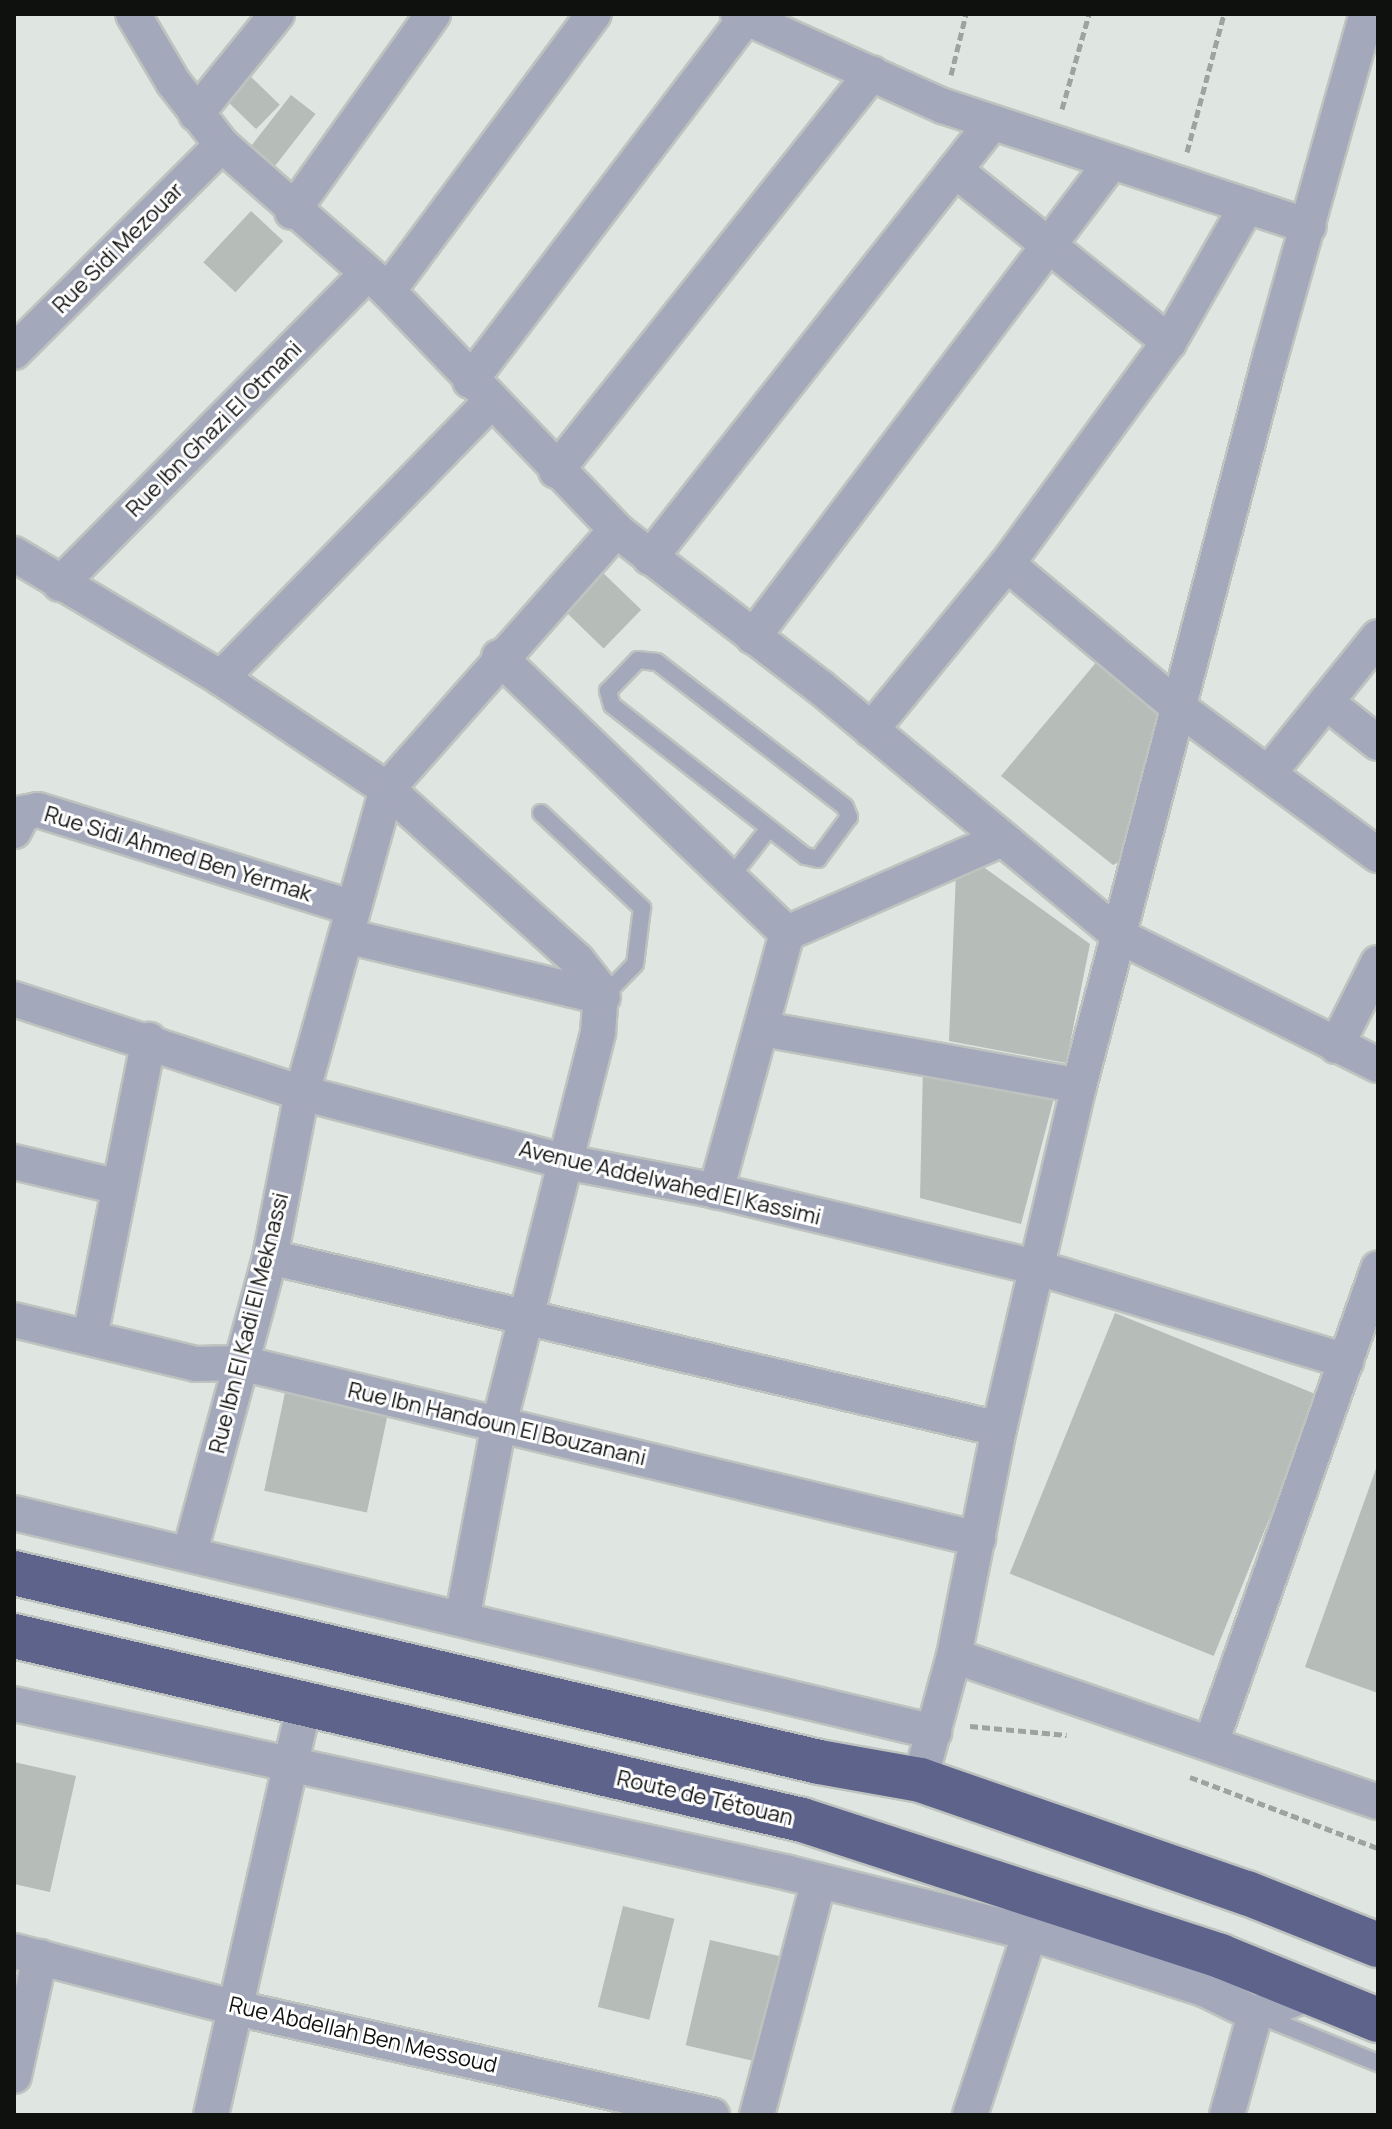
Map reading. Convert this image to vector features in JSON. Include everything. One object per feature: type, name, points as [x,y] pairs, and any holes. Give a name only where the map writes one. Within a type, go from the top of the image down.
[{"type":"highway","points":[[14,1573],[819,1762],[920,1780],[1378,1945]]},
{"type":"highway","name":"Route de Tétouan","points":[[14,1636],[304,1707],[802,1820],[1220,1956],[1378,2020]]},
{"type":"highway","points":[[1315,1921],[1378,1936]]},
{"type":"street","points":[[133,14],[196,114],[222,145],[292,212],[378,283],[616,530],[871,730],[1121,937],[1378,1065]]},
{"type":"street","points":[[196,114],[277,14]]},
{"type":"street","points":[[292,212],[433,14]]},
{"type":"street","name":"Rue Ibn Ghazi El Otmani","points":[[60,584],[378,283],[594,14]]},
{"type":"street","points":[[920,1780],[954,1656],[999,1429],[1079,1086],[1367,14]]},
{"type":"street","points":[[221,678],[480,391],[742,16],[943,106],[1110,164],[1309,226]]},
{"type":"street","points":[[556,471],[872,73]]},
{"type":"street","points":[[650,558],[992,123]]},
{"type":"street","name":"Rue Sidi Mezouar","points":[[14,352],[222,145]]},
{"type":"street","points":[[753,637],[1110,164]]},
{"type":"street","points":[[955,170],[1047,248],[1169,342]]},
{"type":"street","points":[[871,730],[1007,564],[1169,342],[1247,206]]},
{"type":"street","points":[[387,789],[499,657],[616,530]]},
{"type":"street","points":[[17,562],[221,678],[387,789],[577,960],[603,997],[566,1162],[499,1424],[462,1619]]},
{"type":"street","points":[[1007,564],[1179,708],[1378,855]]},
{"type":"street","points":[[1268,774],[1378,637]]},
{"type":"street","points":[[499,657],[787,933]]},
{"type":"street","points":[[1326,702],[1378,743]]},
{"type":"street","name":"Rue Ibn El Kadi El Meknassi","points":[[190,1552],[270,1257],[302,1093],[387,789]]},
{"type":"street","name":"Rue Sidi Ahmed Ben Yermak","points":[[14,831],[23,813],[38,810],[349,922]]},
{"type":"street","points":[[787,933],[1002,839]]},
{"type":"street","points":[[349,922],[603,997]]},
{"type":"street","points":[[716,1191],[787,933]]},
{"type":"street","points":[[1336,1046],[1378,963]]},
{"type":"street","points":[[14,999],[149,1040],[302,1093]]},
{"type":"street","points":[[763,1029],[1079,1086]]},
{"type":"street","points":[[90,1337],[149,1040]]},
{"type":"street","name":"Avenue Addelwahed El Kassimi","points":[[302,1093],[566,1162],[716,1191],[1038,1268],[1346,1361]]},
{"type":"street","points":[[14,1162],[119,1187]]},
{"type":"street","points":[[270,1257],[999,1429]]},
{"type":"street","points":[[1211,1743],[1378,1269]]},
{"type":"street","name":"Rue Ibn Handoun El Bouzanani","points":[[14,1320],[196,1364],[241,1363],[978,1539]]},
{"type":"street","points":[[14,1513],[190,1552],[934,1732]]},
{"type":"street","points":[[954,1656],[1378,1802]]},
{"type":"street","points":[[14,1704],[292,1762],[819,1881],[1030,1933],[1206,1990],[1255,2014],[1313,1992]]},
{"type":"street","points":[[211,2115],[304,1707]]},
{"type":"street","points":[[757,2115],[819,1881]]},
{"type":"street","points":[[970,2115],[1030,1933]]},
{"type":"street","points":[[14,2076],[27,1954]]},
{"type":"street","name":"Rue Abdellah Ben Messoud","points":[[27,1954],[236,2008],[675,2110],[712,2115]]},
{"type":"street","points":[[1227,2115],[1255,2014]]},
{"type":"lane","points":[[638,660],[657,662],[845,807],[849,817],[818,859],[805,856],[769,828],[612,705],[608,691],[638,660]]},
{"type":"lane","points":[[541,813],[642,908],[635,964],[603,997]]},
{"type":"lane","points":[[730,878],[769,828]]},
{"type":"lane","points":[[1255,2014],[1378,2063]]},
{"type":"path","points":[[943,106],[966,14]]},
{"type":"path","points":[[1052,144],[1089,14]]},
{"type":"path","points":[[1179,184],[1224,14]]},
{"type":"path","points":[[934,1732],[964,1725],[1014,1727],[1080,1739]]},
{"type":"path","points":[[1178,1773],[1378,1848]]},
{"type":"building","points":[[246,72],[280,105],[256,129],[222,96]]},
{"type":"building","points":[[291,95],[315,114],[270,172],[245,153]]},
{"type":"building","points":[[251,211],[283,241],[235,292],[203,262]]},
{"type":"building","points":[[598,568],[641,610],[604,649],[560,607]]},
{"type":"building","points":[[1104,653],[1169,703],[1138,851],[1113,865],[1001,776]]},
{"type":"building","points":[[982,866],[1090,944],[1066,1063],[949,1041],[956,873]]},
{"type":"building","points":[[923,1067],[1055,1094],[1021,1224],[920,1198]]},
{"type":"building","points":[[1115,1313],[1319,1395],[1214,1656],[1010,1574]]},
{"type":"building","points":[[286,1388],[389,1410],[367,1513],[264,1491]]},
{"type":"building","points":[[1378,1463],[1378,1693],[1305,1667]]},
{"type":"building","points":[[14,1762],[76,1776],[50,1892],[14,1884]]},
{"type":"building","points":[[623,1906],[674,1919],[649,2020],[598,2007]]},
{"type":"building","points":[[710,1940],[780,1956],[756,2061],[686,2045]]}]
